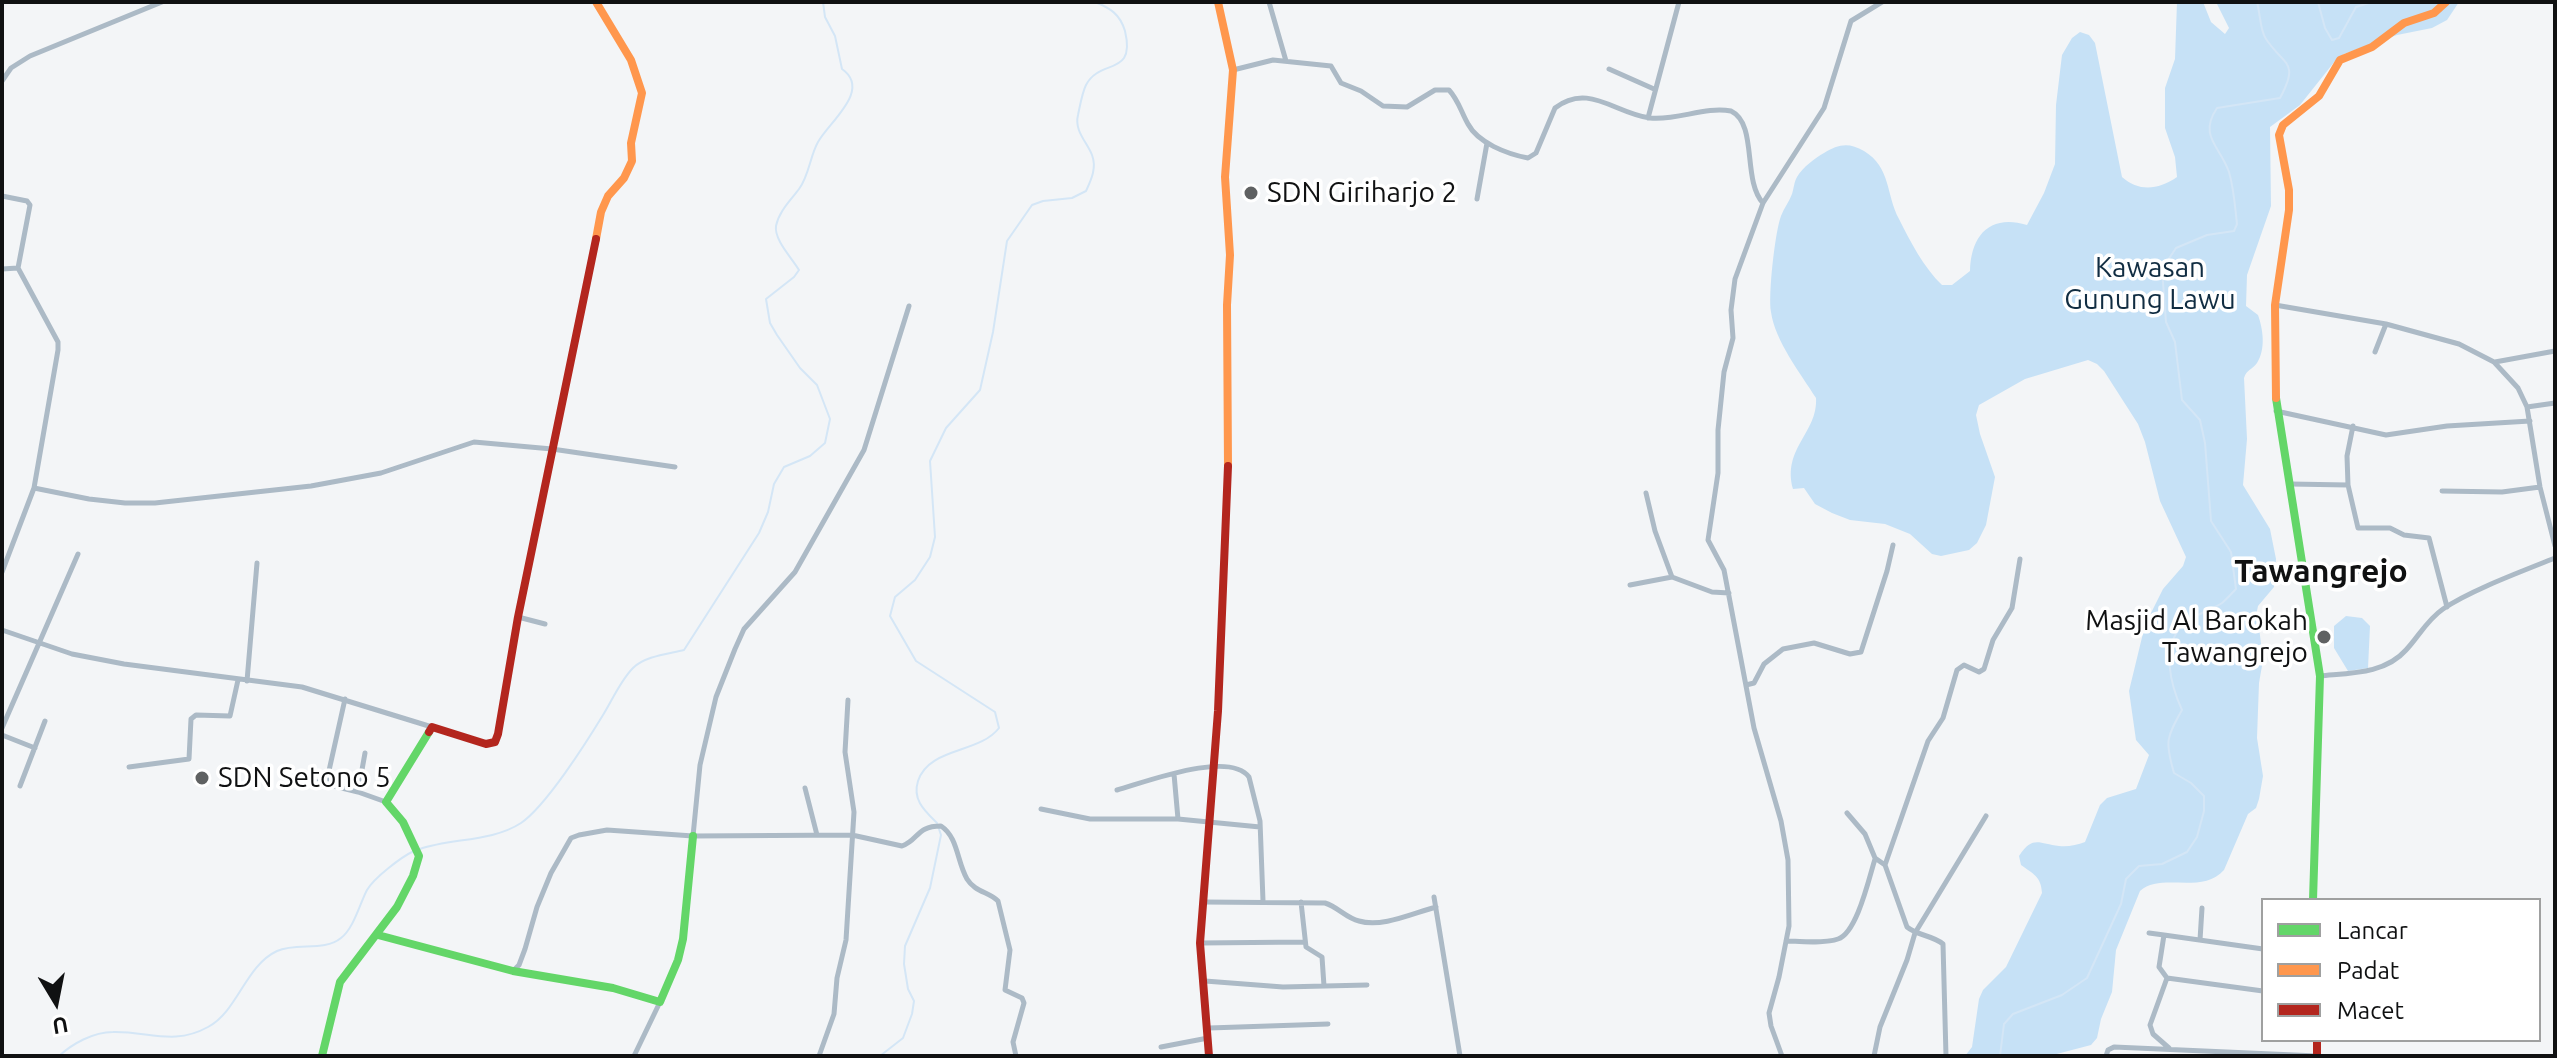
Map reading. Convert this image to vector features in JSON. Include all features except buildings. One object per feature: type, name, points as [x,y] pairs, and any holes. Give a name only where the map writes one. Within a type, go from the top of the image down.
[{"type":"street","points":[[2,81],[11,68],[30,56],[162,2]]},
{"type":"street","points":[[2,630],[72,654],[124,664],[302,687],[477,743],[495,742],[601,212],[632,161],[631,143],[642,93],[631,60],[596,2]]},
{"type":"street","points":[[1209,1056],[1200,943],[1227,530],[1227,305],[1230,255],[1225,177],[1233,70],[1218,2]]},
{"type":"street","points":[[1269,2],[1286,61]]},
{"type":"street","points":[[1648,118],[1679,2]]},
{"type":"street","points":[[1782,1056],[1769,1013],[1786,941],[1790,908],[1788,860],[1781,821],[1759,749],[1724,570],[1708,540],[1718,473],[1718,430],[1724,372],[1733,338],[1732,293],[1763,203],[1824,108],[1851,21],[1882,2]]},
{"type":"street","points":[[2313,898],[2320,676],[2305,571],[2276,411],[2275,305],[2289,225],[2289,190],[2278,143],[2283,125],[2319,96],[2340,60],[2372,47],[2404,23],[2434,13],[2446,2]]},
{"type":"street","points":[[1233,70],[1273,60],[1331,66],[1341,83],[1361,91],[1383,106],[1407,107],[1435,90],[1449,90],[1457,99],[1468,126],[1487,143],[1531,157],[1536,153],[1555,108],[1576,97],[1608,102],[1648,118],[1726,110],[1737,114],[1744,124],[1754,190],[1763,203]]},
{"type":"street","points":[[1609,69],[1654,89]]},
{"type":"street","points":[[1477,199],[1487,143]]},
{"type":"street","points":[[2,196],[27,201],[31,208],[18,268],[58,342],[34,488],[2,572]]},
{"type":"street","points":[[2,269],[18,268]]},
{"type":"street","points":[[2275,305],[2386,324],[2459,344],[2494,362],[2518,388],[2527,407],[2540,487],[2555,546]]},
{"type":"street","points":[[634,1056],[678,960],[683,939],[700,765],[716,697],[744,629],[795,572],[864,450],[909,306]]},
{"type":"street","points":[[2375,352],[2386,324]]},
{"type":"street","points":[[2494,362],[2555,351]]},
{"type":"street","points":[[2527,407],[2555,403]]},
{"type":"street","points":[[2276,411],[2386,435],[2447,426],[2530,421]]},
{"type":"street","points":[[2353,426],[2347,456],[2348,485],[2358,528],[2390,528],[2404,535],[2429,538],[2447,607]]},
{"type":"street","points":[[34,488],[89,499],[155,503],[311,486],[381,473],[474,442],[552,449],[675,467]]},
{"type":"street","points":[[2290,484],[2348,485]]},
{"type":"street","points":[[2442,491],[2502,492],[2540,487]]},
{"type":"street","points":[[1646,493],[1655,531],[1672,577]]},
{"type":"street","points":[[1746,685],[1754,683],[1764,664],[1783,649],[1814,643],[1850,654],[1861,652],[1893,545]]},
{"type":"street","points":[[2,727],[78,554]]},
{"type":"street","points":[[2320,676],[2367,672],[2390,663],[2407,650],[2426,624],[2447,607],[2555,558]]},
{"type":"street","points":[[1885,865],[1928,741],[1943,718],[1957,670],[1964,665],[1979,672],[1984,669],[1993,640],[2012,608],[2020,559]]},
{"type":"street","points":[[247,681],[257,563]]},
{"type":"street","points":[[2305,571],[2390,572]]},
{"type":"street","points":[[1630,585],[1672,577],[1712,592],[1729,593]]},
{"type":"street","points":[[518,617],[545,624]]},
{"type":"street","points":[[129,767],[189,759],[191,719],[196,715],[230,716],[238,680]]},
{"type":"street","points":[[326,784],[345,699]]},
{"type":"street","points":[[819,1056],[836,1002],[837,978],[846,940],[854,812],[845,752],[848,700]]},
{"type":"street","points":[[20,786],[45,721]]},
{"type":"street","points":[[386,802],[432,727]]},
{"type":"street","points":[[2,735],[35,748]]},
{"type":"street","points":[[358,792],[365,753]]},
{"type":"street","points":[[1117,790],[1214,764],[1238,769],[1249,777],[1260,827],[1263,901]]},
{"type":"street","points":[[1174,774],[1178,819]]},
{"type":"street","points":[[297,777],[386,802],[403,822],[419,856],[413,876],[378,935],[340,982],[322,1056]]},
{"type":"street","points":[[805,788],[817,835]]},
{"type":"street","points":[[1041,809],[1090,819],[1178,819],[1260,827]]},
{"type":"street","points":[[1847,813],[1865,834],[1875,858],[1885,865],[1907,927],[1943,944],[1946,1056]]},
{"type":"street","points":[[1874,1056],[1880,1027],[1915,933],[1986,816]]},
{"type":"street","points":[[513,971],[519,965],[551,873],[571,838],[607,830],[693,836],[852,835],[902,846],[921,830],[938,826],[948,831],[967,878],[983,894],[996,897],[998,901],[1010,950],[1005,990],[1022,998],[1024,1003],[1013,1042],[1016,1056]]},
{"type":"street","points":[[1786,941],[1828,941],[1844,937],[1853,924],[1875,858]]},
{"type":"street","points":[[1434,897],[1460,1056]]},
{"type":"street","points":[[1203,902],[1333,905],[1353,919],[1372,923],[1436,907]]},
{"type":"street","points":[[1301,902],[1305,942],[1309,950],[1322,957],[1324,986]]},
{"type":"street","points":[[2200,940],[2202,908]]},
{"type":"street","points":[[2149,933],[2261,949]]},
{"type":"street","points":[[378,935],[513,971],[613,988],[660,1002]]},
{"type":"street","points":[[2164,935],[2159,967],[2167,978],[2261,991]]},
{"type":"street","points":[[1200,943],[1305,942]]},
{"type":"street","points":[[2167,978],[2150,1025],[2153,1034],[2170,1049]]},
{"type":"street","points":[[1205,981],[1367,985]]},
{"type":"street","points":[[1161,1047],[1209,1033],[1328,1024]]},
{"type":"street","points":[[2106,1056],[2108,1050],[2114,1047],[2317,1056]]},
{"type":"green space","name":"Kawasan Gunung Lawu","points":[[2177,2],[2203,2],[2211,22],[2225,34],[2229,28],[2216,2],[2459,2],[2447,20],[2432,28],[2397,35],[2344,54],[2300,105],[2270,127],[2271,206],[2247,275],[2246,306],[2258,315],[2263,345],[2257,363],[2244,378],[2247,439],[2243,485],[2270,529],[2276,559],[2274,587],[2257,611],[2263,660],[2257,738],[2263,776],[2256,808],[2248,814],[2224,870],[2215,877],[2193,883],[2159,883],[2140,891],[2116,950],[2112,992],[2097,1038],[2091,1045],[2049,1056],[1965,1056],[1972,1047],[1983,990],[2006,967],[2042,893],[2038,879],[2021,865],[2019,856],[2033,843],[2066,846],[2085,842],[2100,805],[2107,798],[2136,789],[2149,755],[2136,740],[2129,691],[2145,625],[2163,589],[2183,566],[2186,557],[2160,501],[2138,424],[2104,371],[2088,360],[2025,379],[1979,405],[1976,415],[1980,434],[1995,477],[1986,525],[1977,543],[1969,550],[1941,556],[1932,554],[1910,534],[1885,524],[1850,520],[1815,504],[1804,488],[1793,489],[1792,462],[1812,421],[1816,398],[1783,346],[1773,323],[1771,278],[1779,224],[1802,170],[1834,148],[1853,146],[1873,158],[1884,173],[1895,210],[1923,262],[1942,285],[1952,285],[1970,271],[1974,247],[1985,230],[2003,222],[2027,225],[2044,193],[2055,164],[2056,105],[2062,55],[2072,38],[2080,32],[2089,35],[2095,43],[2122,177],[2135,185],[2149,188],[2170,181],[2177,177],[2175,157],[2165,128],[2165,88],[2175,59]]},
{"type":"green space","points":[[2346,616],[2362,618],[2370,626],[2368,668],[2348,671],[2334,648],[2334,626]]},
{"type":"waterway","points":[[420,849],[497,834],[531,815],[565,773],[633,668],[650,658],[684,650],[759,533],[768,512],[774,484],[784,467],[810,456],[825,443],[830,419],[817,385],[800,368],[777,335],[770,323],[766,299],[799,270],[784,249],[776,226],[782,211],[802,184],[818,142],[845,106],[852,86],[850,77],[842,69],[823,2]]},
{"type":"waterway","points":[[937,823],[921,805],[917,794],[918,781],[924,770],[932,762],[979,742],[999,728],[995,712],[916,661],[890,616],[895,597],[915,580],[930,557],[935,537],[930,461],[946,428],[980,390],[993,332],[1007,241],[1032,205],[1072,198],[1086,191],[1091,178],[1093,160],[1077,121],[1082,96],[1092,77],[1121,61],[1126,55],[1127,45],[1123,25],[1117,16],[1095,2]]},
{"type":"waterway","points":[[2000,1056],[2004,1024],[2013,1014],[2062,995],[2087,978],[2121,904],[2126,879],[2139,866],[2162,864],[2187,852],[2197,837],[2204,811],[2204,796],[2191,783],[2174,773],[2169,754],[2170,734],[2182,710],[2171,678],[2170,655],[2176,634],[2183,625],[2222,603],[2236,589],[2231,552],[2211,521],[2205,443],[2200,420],[2182,400],[2175,342],[2166,322],[2162,269],[2176,248],[2207,235],[2234,231],[2237,224],[2229,172],[2210,134],[2212,118],[2217,108],[2280,98],[2289,77],[2287,65],[2264,36],[2257,2]]},
{"type":"waterway","points":[[2318,2],[2325,28],[2332,40],[2339,38],[2356,7],[2372,2]]},
{"type":"waterway","points":[[880,1056],[903,1038],[912,1014],[914,1001],[908,989],[905,946],[930,888],[941,835],[939,829]]},
{"type":"waterway","points":[[59,1056],[70,1047],[98,1034],[126,1032],[172,1037],[196,1033],[208,1027],[227,1010],[266,958],[285,948],[327,945],[346,934],[370,885],[388,868],[414,851]]},
{"type":"traffic: fast","points":[[2276,398],[2320,676],[2313,898]]},
{"type":"traffic: fast","points":[[322,1056],[340,982],[397,907],[413,876],[419,856],[403,822],[386,802],[429,732]]},
{"type":"traffic: fast","points":[[378,935],[513,971],[613,988],[660,1002],[678,960],[683,939],[693,836]]},
{"type":"traffic: slow","points":[[596,2],[631,60],[642,93],[631,143],[632,161],[624,178],[608,196],[601,212],[596,239]]},
{"type":"traffic: slow","points":[[1218,2],[1233,70],[1225,177],[1230,255],[1227,305],[1228,466]]},
{"type":"traffic: slow","points":[[2276,398],[2275,305],[2289,210],[2289,190],[2279,135],[2283,125],[2319,96],[2340,60],[2372,47],[2404,23],[2434,13],[2446,2]]},
{"type":"traffic: jam","points":[[429,732],[432,727],[486,744],[495,742],[498,734],[518,617],[596,239]]},
{"type":"traffic: jam","points":[[1209,1056],[1200,943],[1218,711],[1228,466]]},
{"type":"traffic: jam","points":[[2317,1042],[2317,1056]]},
{"type":"place","name":"SDN Giriharjo 2","points":[[1251,193]]},
{"type":"place","name":"Masjid Al Barokah Tawangrejo","points":[[2324,637]]},
{"type":"place","name":"SDN Setono 5","points":[[202,778]]},
{"type":"district","name":"Tawangrejo","points":[[2321,571]]}]
